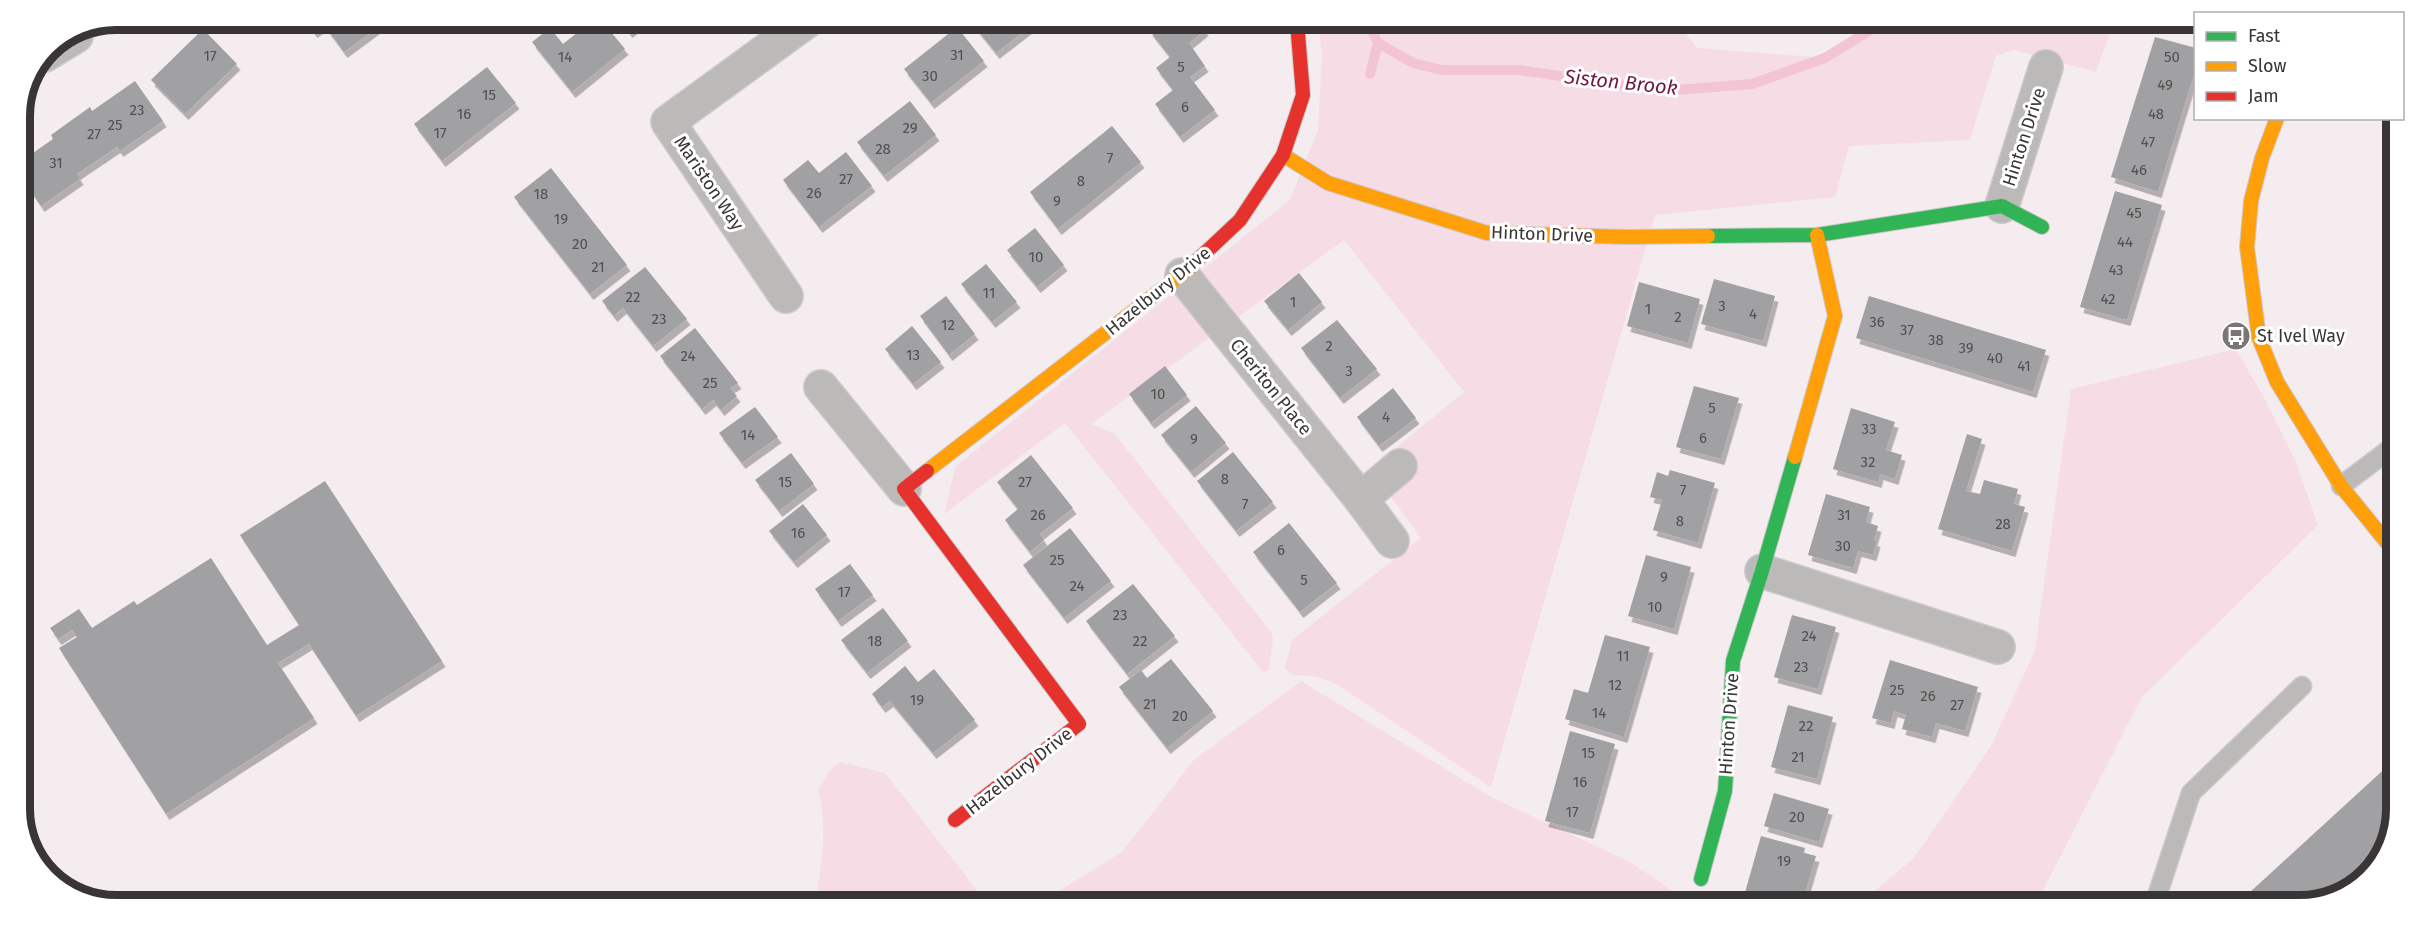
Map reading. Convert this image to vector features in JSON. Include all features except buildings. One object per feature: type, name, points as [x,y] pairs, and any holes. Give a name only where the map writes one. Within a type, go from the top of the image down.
[{"type":"street","name":"Mariston Way","points":[[786,296],[668,122],[795,30]]},
{"type":"street","name":"Hazelbury Drive","points":[[904,489],[1182,275],[1240,220],[1283,155],[1303,94],[1298,30]]},
{"type":"street","name":"Hinton Drive","points":[[2002,206],[2046,67]]},
{"type":"street","points":[[2276,120],[2262,158],[2251,201],[2247,247],[2259,338],[2277,382],[2341,486],[2386,541]]},
{"type":"street","name":"Hinton Drive","points":[[1283,155],[1328,183],[1487,233],[1626,237],[1817,235],[2002,206],[2042,227]]},
{"type":"street","name":"Hinton Drive","points":[[1701,879],[1725,791],[1733,662],[1762,571],[1835,316],[1817,235]]},
{"type":"street","name":"Cheriton Place","points":[[1182,275],[1392,541]]},
{"type":"street","name":"Hazelbury Drive","points":[[821,387],[904,489],[1079,724],[955,820]]},
{"type":"street","points":[[1360,499],[1400,466]]},
{"type":"street","points":[[1762,571],[1998,647]]},
{"type":"lane","points":[[2341,486],[2386,452]]},
{"type":"lane","points":[[2157,895],[2191,793],[2302,686]]},
{"type":"shaded area","points":[[1319,30],[1683,30],[1697,48],[1825,58],[1879,30],[2111,30],[2096,72],[2014,50],[1996,56],[1970,140],[1849,146],[1835,197],[1655,215],[1491,787],[1335,683],[1317,677],[1290,674],[1285,668],[1292,640],[1421,538],[1391,497],[1411,476],[1392,451],[1464,392],[1344,240],[1091,424],[1114,433],[1271,632],[1273,638],[1269,670],[1263,672],[1065,423],[944,514],[956,466],[1290,200],[1318,130],[1322,55]]},
{"type":"shaded area","points":[[2236,349],[2268,405],[2295,460],[2318,525],[2142,697],[2041,895],[1870,895],[1914,858],[1991,746],[2035,650],[2071,389]]},
{"type":"shaded area","points":[[1301,681],[1493,798],[1632,863],[1679,895],[1053,895],[1122,852],[1194,760]]},
{"type":"shaded area","points":[[840,762],[885,773],[981,895],[816,895],[822,860],[823,832],[818,790],[829,771]]},
{"type":"waterway","name":"Siston Brook","points":[[1371,30],[1378,43],[1413,63],[1442,70],[1519,70],[1664,91],[1752,84],[1825,58],[1870,30]]},
{"type":"waterway","points":[[1370,74],[1378,43]]},
{"type":"traffic: fast","points":[[1708,236],[1817,235],[2002,206],[2042,227]]},
{"type":"traffic: fast","points":[[1701,879],[1725,791],[1733,661],[1795,457]]},
{"type":"traffic: slow","points":[[2276,120],[2262,158],[2251,201],[2247,247],[2259,338],[2277,382],[2341,486],[2386,541]]},
{"type":"traffic: slow","points":[[1283,155],[1328,183],[1487,233],[1626,237],[1708,236]]},
{"type":"traffic: slow","points":[[1795,457],[1835,316],[1817,235]]},
{"type":"traffic: slow","points":[[927,471],[1188,269]]},
{"type":"traffic: jam","points":[[1188,269],[1240,220],[1283,155],[1303,95],[1298,30]]},
{"type":"traffic: jam","points":[[927,471],[904,489],[1079,724],[955,820]]},
{"type":"place","name":"St Ivel Way","points":[[2236,336]]}]
